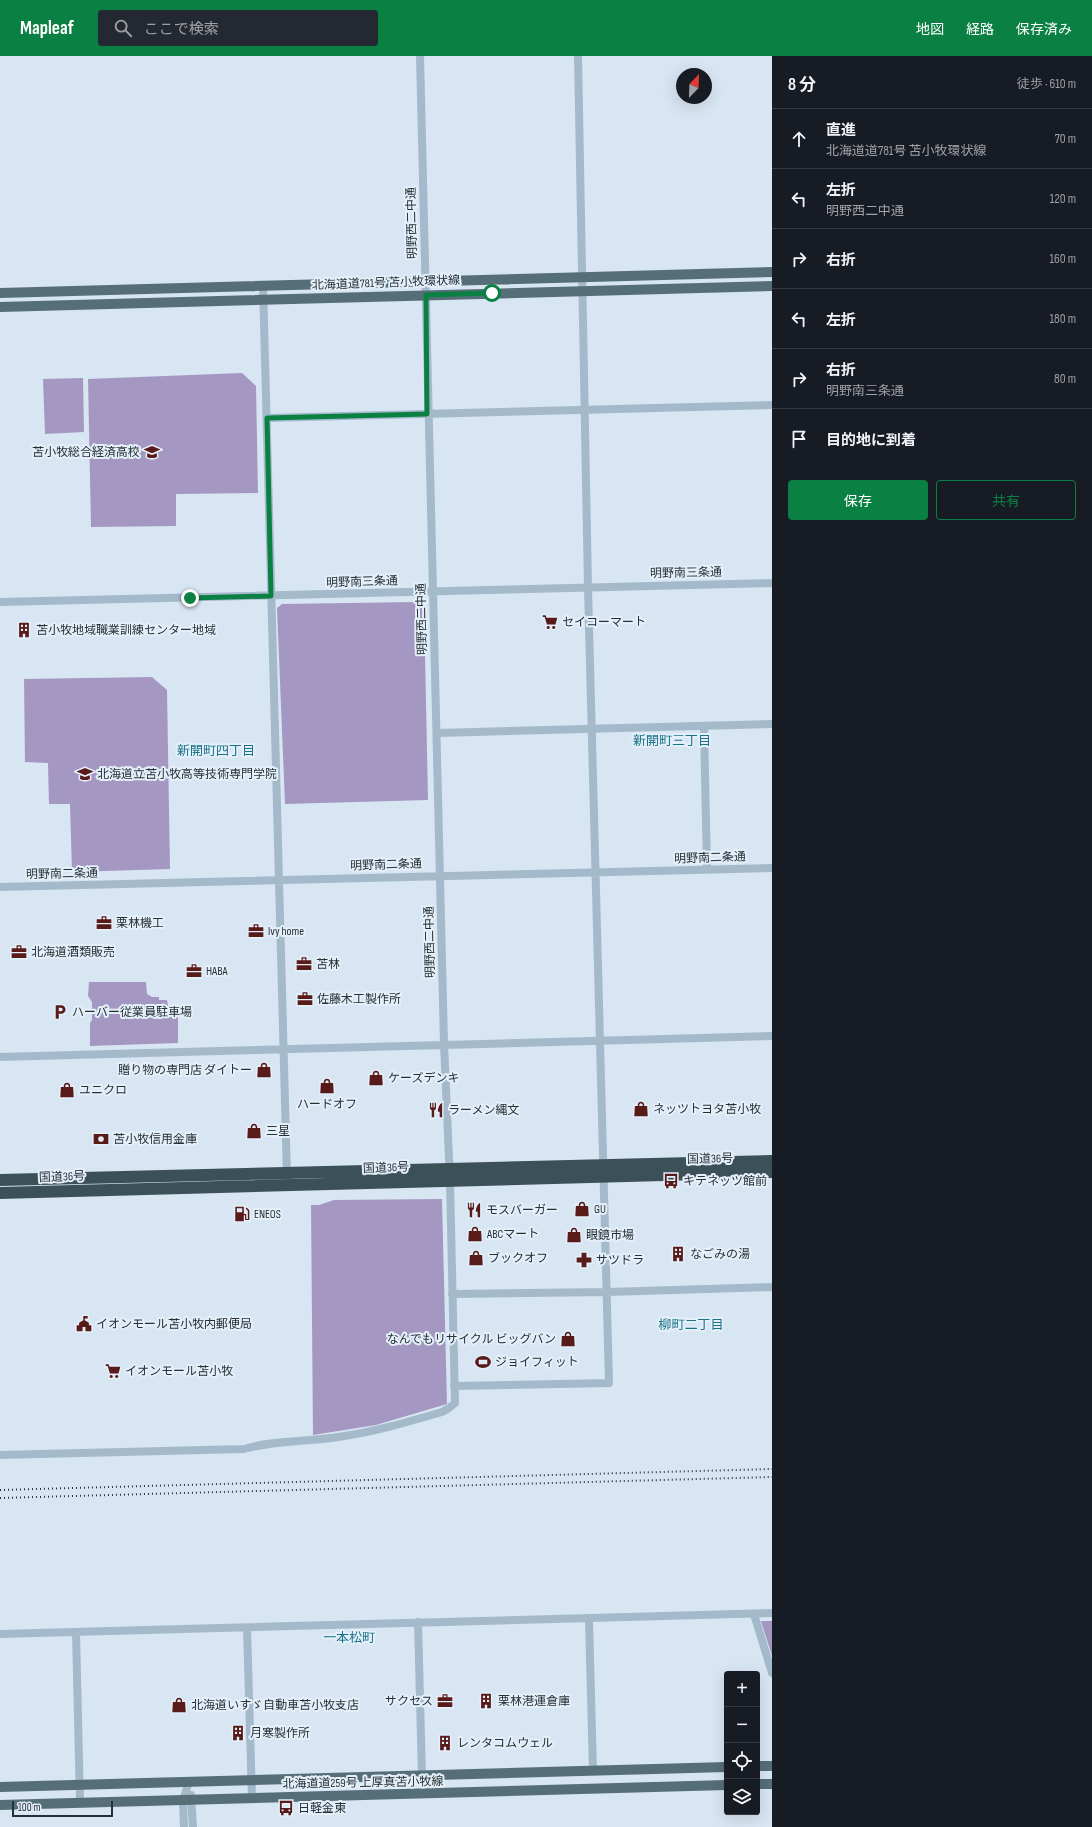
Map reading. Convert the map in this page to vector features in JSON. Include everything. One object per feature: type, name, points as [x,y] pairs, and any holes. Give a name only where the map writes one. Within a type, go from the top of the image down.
[{"type":"highway","name":"国道36号","points":[[0,1180],[449,1175],[604,1170],[772,1161]]},
{"type":"highway","name":"国道36号","points":[[604,1170],[772,1172]]},
{"type":"highway","name":"国道36号","points":[[0,1193],[287,1178]]},
{"type":"main road","name":"北海道道781号 苫小牧環状線","points":[[0,293],[772,272]]},
{"type":"main road","name":"北海道道781号 苫小牧環状線","points":[[0,307],[772,286]]},
{"type":"main road","points":[[760,1766],[772,1766]]},
{"type":"main road","name":"北海道道259号 上厚真苫小牧線","points":[[0,1787],[724,1767]]},
{"type":"main road","points":[[760,1784],[772,1784]]},
{"type":"main road","name":"北海道道259号 上厚真苫小牧線","points":[[0,1805],[724,1785]]},
{"type":"street","name":"明野西二中通","points":[[0,1455],[244,1449],[266,1443],[338,1437],[380,1430],[442,1412],[455,1403],[444,1044],[434,592],[427,414],[426,295],[420,56]]},
{"type":"street","points":[[454,1386],[609,1383],[608,1292],[581,291],[578,56]]},
{"type":"street","points":[[263,286],[287,1178]]},
{"type":"street","points":[[267,418],[772,405]]},
{"type":"street","name":"明野南三条通","points":[[0,602],[772,583]]},
{"type":"street","points":[[437,732],[772,724]]},
{"type":"street","points":[[704,726],[707,870]]},
{"type":"street","name":"明野南二条通","points":[[0,887],[772,868]]},
{"type":"street","points":[[0,1057],[600,1039],[772,1036]]},
{"type":"street","points":[[452,1294],[608,1292],[772,1287]]},
{"type":"street","points":[[0,1634],[772,1613]]},
{"type":"street","points":[[754,1614],[772,1673]]},
{"type":"street","points":[[589,1619],[593,1770]]},
{"type":"street","points":[[418,1622],[422,1776]]},
{"type":"street","points":[[247,1628],[252,1798]]},
{"type":"street","points":[[76,1632],[80,1803]]},
{"type":"street","points":[[184,1827],[189,1782]]},
{"type":"street","points":[[188,1800],[193,1827]]},
{"type":"shaded area","points":[[242,373],[256,386],[258,493],[176,494],[176,526],[91,527],[88,379]]},
{"type":"shaded area","points":[[83,378],[84,432],[45,434],[43,379]]},
{"type":"shaded area","points":[[417,602],[424,606],[428,800],[285,804],[277,608],[282,604]]},
{"type":"shaded area","name":"北海道立苫小牧高等技術専門学院","points":[[152,677],[167,690],[170,869],[72,872],[70,804],[49,804],[48,763],[25,762],[24,679]]},
{"type":"shaded area","points":[[89,982],[146,982],[147,994],[152,997],[159,997],[159,1000],[167,1000],[168,1006],[174,1006],[178,1016],[178,1043],[90,1046],[92,1002],[88,996]]},
{"type":"shaded area","points":[[442,1199],[447,1404],[376,1425],[313,1435],[311,1205],[319,1205],[334,1200]]},
{"type":"shaded area","points":[[761,1621],[772,1621],[772,1656]]},
{"type":"railway","points":[[0,1490],[772,1469]]},
{"type":"railway","points":[[0,1498],[772,1477]]},
{"type":"place","name":"苫小牧総合経済高校","points":[[152,452]]},
{"type":"place","name":"セイコーマート","points":[[550,622]]},
{"type":"place","name":"苫小牧地域職業訓練センター地域","points":[[24,630]]},
{"type":"place","name":"北海道立苫小牧高等技術専門学院","points":[[85,774]]},
{"type":"place","name":"栗林機工","points":[[104,923]]},
{"type":"place","name":"lvy home","points":[[256,931]]},
{"type":"place","name":"北海道酒類販売","points":[[19,952]]},
{"type":"place","name":"苫林","points":[[304,964]]},
{"type":"place","name":"HABA","points":[[194,971]]},
{"type":"place","name":"佐藤木工製作所","points":[[305,999]]},
{"type":"place","name":"ハーバー従業員駐車場","points":[[60,1012]]},
{"type":"place","name":"贈り物の専門店 ダイトー","points":[[264,1070]]},
{"type":"place","name":"ケーズデンキ","points":[[376,1078]]},
{"type":"place","name":"ハードオフ","points":[[327,1086]]},
{"type":"place","name":"ユニクロ","points":[[67,1090]]},
{"type":"place","name":"ネッツトヨタ苫小牧","points":[[641,1109]]},
{"type":"place","name":"ラーメン縄文","points":[[436,1110]]},
{"type":"place","name":"三星","points":[[254,1131]]},
{"type":"place","name":"苫小牧信用金庫","points":[[101,1139]]},
{"type":"place","name":"キテネッツ館前","points":[[671,1181]]},
{"type":"place","name":"GU","points":[[582,1209]]},
{"type":"place","name":"モスバーガー","points":[[474,1210]]},
{"type":"place","name":"ENEOS","points":[[242,1214]]},
{"type":"place","name":"ABCマート","points":[[475,1234]]},
{"type":"place","name":"眼鏡市場","points":[[574,1235]]},
{"type":"place","name":"なごみの湯","points":[[678,1254]]},
{"type":"place","name":"ブックオフ","points":[[476,1258]]},
{"type":"place","name":"サツドラ","points":[[584,1260]]},
{"type":"place","name":"イオンモール苫小牧内郵便局","points":[[84,1324]]},
{"type":"place","name":"なんでもリサイクル ビッグバン","points":[[568,1339]]},
{"type":"place","name":"ジョイフィット","points":[[483,1362]]},
{"type":"place","name":"イオンモール苫小牧","points":[[113,1371]]},
{"type":"place","name":"サクセス","points":[[445,1701]]},
{"type":"place","name":"栗林港運倉庫","points":[[486,1701]]},
{"type":"place","name":"北海道いすゞ自動車苫小牧支店","points":[[179,1705]]},
{"type":"place","name":"月寒製作所","points":[[238,1733]]},
{"type":"place","name":"レンタコムウェル","points":[[445,1743]]},
{"type":"place","name":"日軽金東","points":[[286,1808]]},
{"type":"district","name":"新開町三丁目","points":[[672,741]]},
{"type":"district","name":"新開町四丁目","points":[[216,751]]},
{"type":"district","name":"柳町二丁目","points":[[691,1325]]},
{"type":"district","name":"一本松町","points":[[349,1638]]},
{"type":"route","points":[[190,598],[271,596],[267,418],[427,414],[426,295],[492,293]]}]
